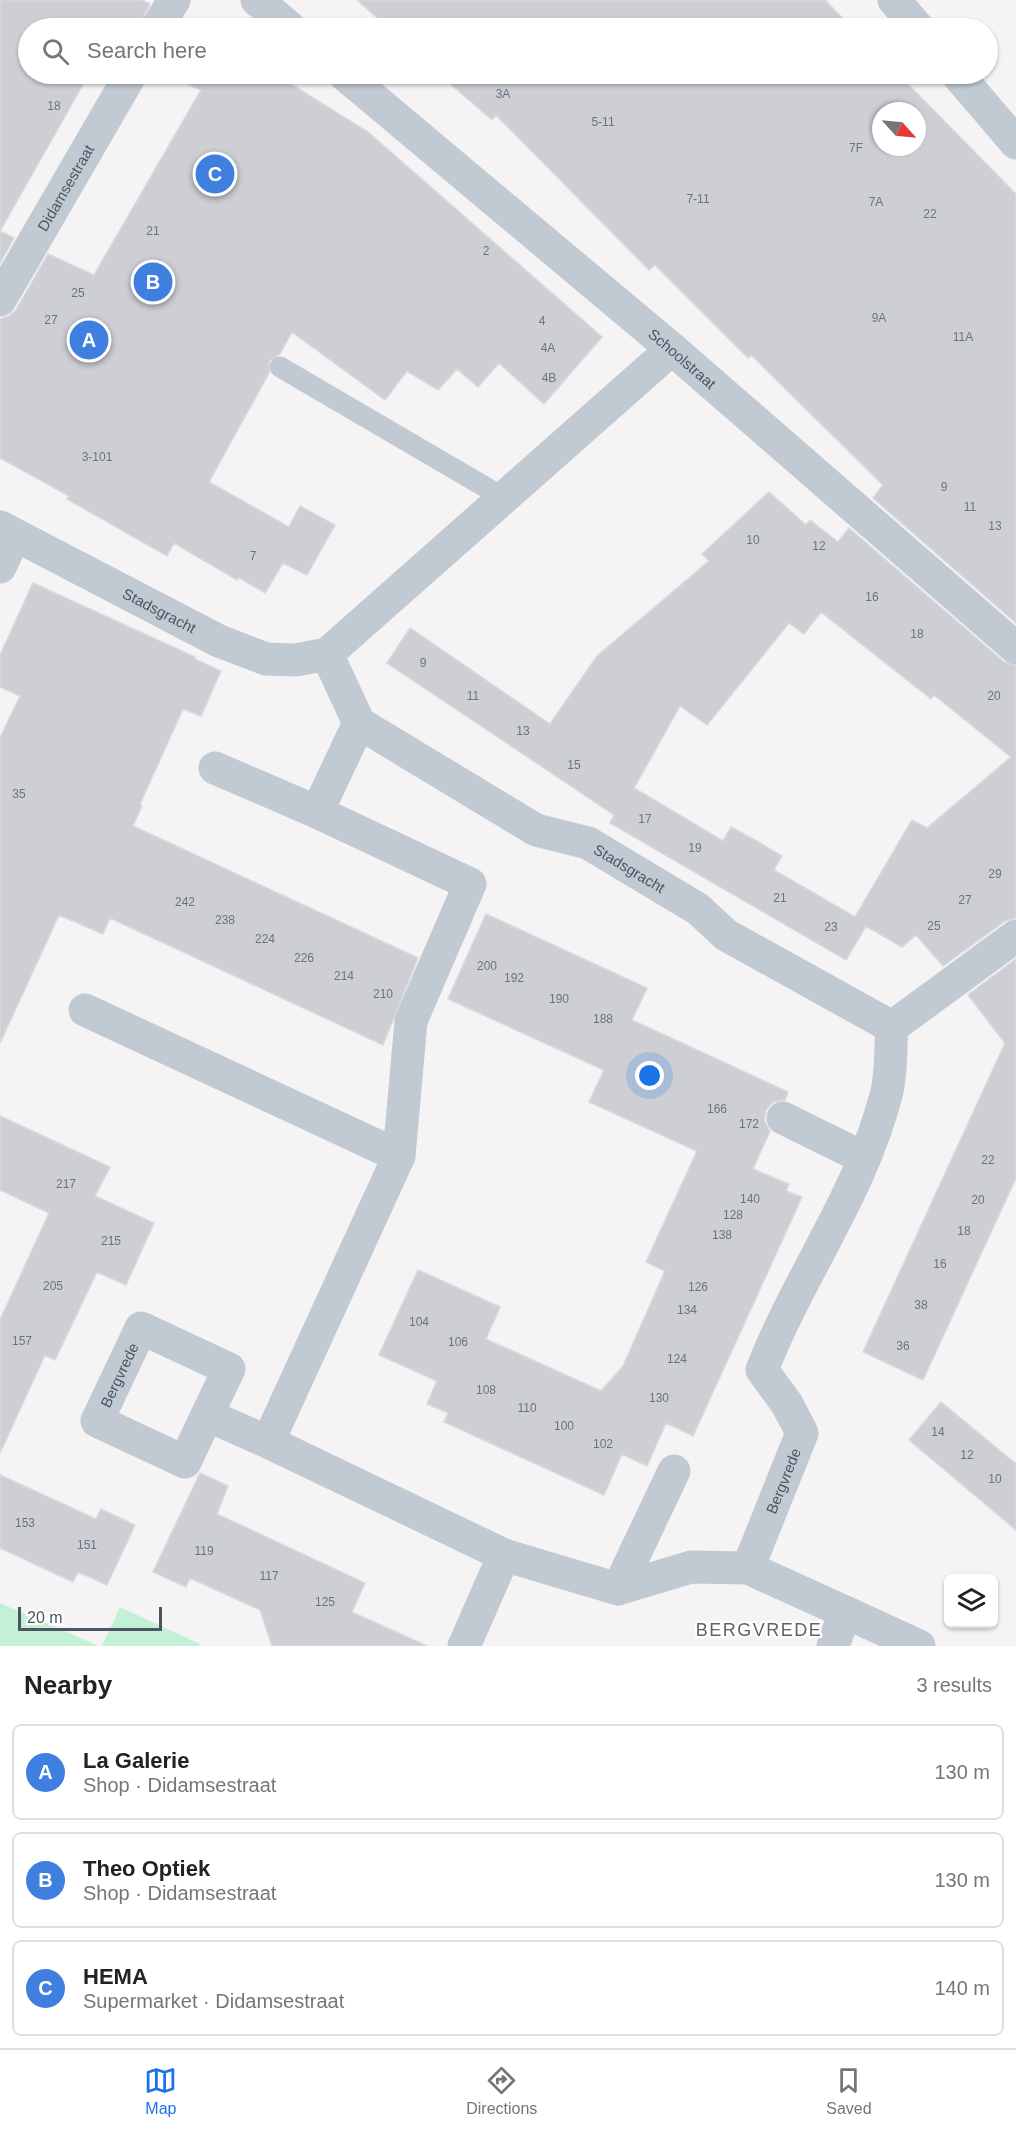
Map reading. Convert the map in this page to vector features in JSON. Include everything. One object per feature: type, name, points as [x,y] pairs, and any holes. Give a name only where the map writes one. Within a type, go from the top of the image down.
[{"type":"street","points":[[163,18],[174,0]]},
{"type":"street","points":[[256,0],[278,18]]},
{"type":"street","points":[[894,0],[909,18]]},
{"type":"street","name":"Didamsestraat","points":[[0,300],[125,84]]},
{"type":"street","name":"Schoolstraat","points":[[356,84],[672,349],[1016,648]]},
{"type":"street","points":[[966,84],[1016,143]]},
{"type":"street","points":[[317,812],[359,723],[327,654],[672,349]]},
{"type":"street","points":[[0,567],[8,531]]},
{"type":"street","name":"Stadsgracht","points":[[8,531],[219,641],[266,659],[296,660],[327,654]]},
{"type":"street","name":"Stadsgracht","points":[[359,723],[536,830],[588,843],[698,909],[726,935],[892,1027]]},
{"type":"street","points":[[215,768],[317,812],[470,884],[411,1021],[399,1156],[268,1442]]},
{"type":"street","points":[[783,1118],[864,1158],[886,1094],[892,1027],[1016,936]]},
{"type":"street","points":[[85,1010],[399,1156]]},
{"type":"street","name":"Bergvrede","points":[[748,1568],[802,1433],[787,1404],[762,1370],[777,1332],[864,1158]]},
{"type":"street","points":[[207,1415],[504,1555],[618,1589],[692,1567],[748,1568],[919,1646]]},
{"type":"street","points":[[618,1589],[674,1471]]},
{"type":"street","points":[[464,1646],[504,1555]]},
{"type":"street","points":[[832,1646],[845,1612]]},
{"type":"lane","points":[[280,367],[504,498]]},
{"type":"green space","points":[[0,1603],[99,1646],[0,1646]]},
{"type":"green space","points":[[120,1607],[200,1644],[199,1646],[102,1646]]},
{"type":"building","points":[[0,0],[142,0],[150,4],[143,18],[18,18],[18,84],[83,84],[0,231]]},
{"type":"building","points":[[357,0],[825,0],[842,18],[378,18]]},
{"type":"building","points":[[188,84],[291,84],[368,132],[602,337],[544,404],[499,363],[478,387],[457,369],[438,390],[407,371],[385,400],[292,332],[280,354],[269,361],[269,373],[209,482],[289,527],[300,506],[335,525],[307,575],[283,563],[265,593],[238,577],[237,580],[174,543],[167,556],[67,499],[69,496],[0,458],[0,319],[16,310],[48,254],[94,275],[201,90]]},
{"type":"building","points":[[451,84],[908,84],[926,102],[872,102],[872,156],[926,156],[926,102],[1016,194],[1016,623],[873,498],[883,485],[751,355],[748,358],[655,265],[649,270],[496,115],[492,120]]},
{"type":"building","points":[[0,231],[14,238],[0,263]]},
{"type":"building","points":[[769,492],[806,525],[810,520],[838,542],[849,528],[1004,662],[1016,666],[1016,918],[1005,921],[943,966],[916,935],[902,947],[866,926],[846,960],[610,823],[614,815],[387,663],[410,628],[550,724],[597,656],[709,561],[702,554]],"holes":[[[821,612],[931,699],[934,695],[1011,757],[927,828],[912,820],[855,917],[774,870],[782,856],[757,841],[731,827],[723,841],[634,788],[680,706],[707,725],[789,623],[804,634]]]},
{"type":"building","points":[[33,583],[221,671],[201,716],[183,709],[140,804],[142,806],[133,826],[418,958],[383,1045],[110,918],[103,934],[59,915],[0,1043],[0,738],[20,696],[0,687],[0,655]]},
{"type":"building","points":[[486,914],[647,988],[632,1020],[788,1092],[785,1100],[773,1102],[766,1110],[764,1120],[770,1131],[753,1169],[789,1184],[786,1191],[802,1197],[693,1436],[666,1423],[647,1466],[622,1454],[604,1495],[444,1422],[448,1413],[427,1404],[437,1381],[379,1355],[418,1270],[500,1307],[486,1339],[601,1391],[623,1366],[665,1271],[646,1262],[697,1151],[589,1102],[604,1070],[448,999]]},
{"type":"building","points":[[1016,959],[1016,1178],[923,1380],[863,1352],[1005,1043],[968,995]]},
{"type":"building","points":[[0,1116],[110,1167],[95,1196],[154,1223],[126,1285],[97,1272],[55,1360],[45,1355],[0,1453],[0,1320],[49,1213],[0,1190]]},
{"type":"building","points":[[941,1402],[1016,1464],[1016,1530],[909,1440]]},
{"type":"building","points":[[200,1473],[228,1486],[217,1514],[365,1583],[352,1612],[427,1646],[272,1646],[260,1610],[190,1578],[186,1587],[153,1572]]},
{"type":"building","points":[[0,1475],[96,1519],[101,1509],[135,1525],[107,1585],[78,1572],[73,1582],[0,1548]]},
{"type":"place","name":"HEMA","points":[[215,174]]},
{"type":"place","name":"Theo Optiek","points":[[153,282]]},
{"type":"place","name":"La Galerie","points":[[89,340]]},
{"type":"district","name":"BERGVREDE","points":[[759,1630]]}]
